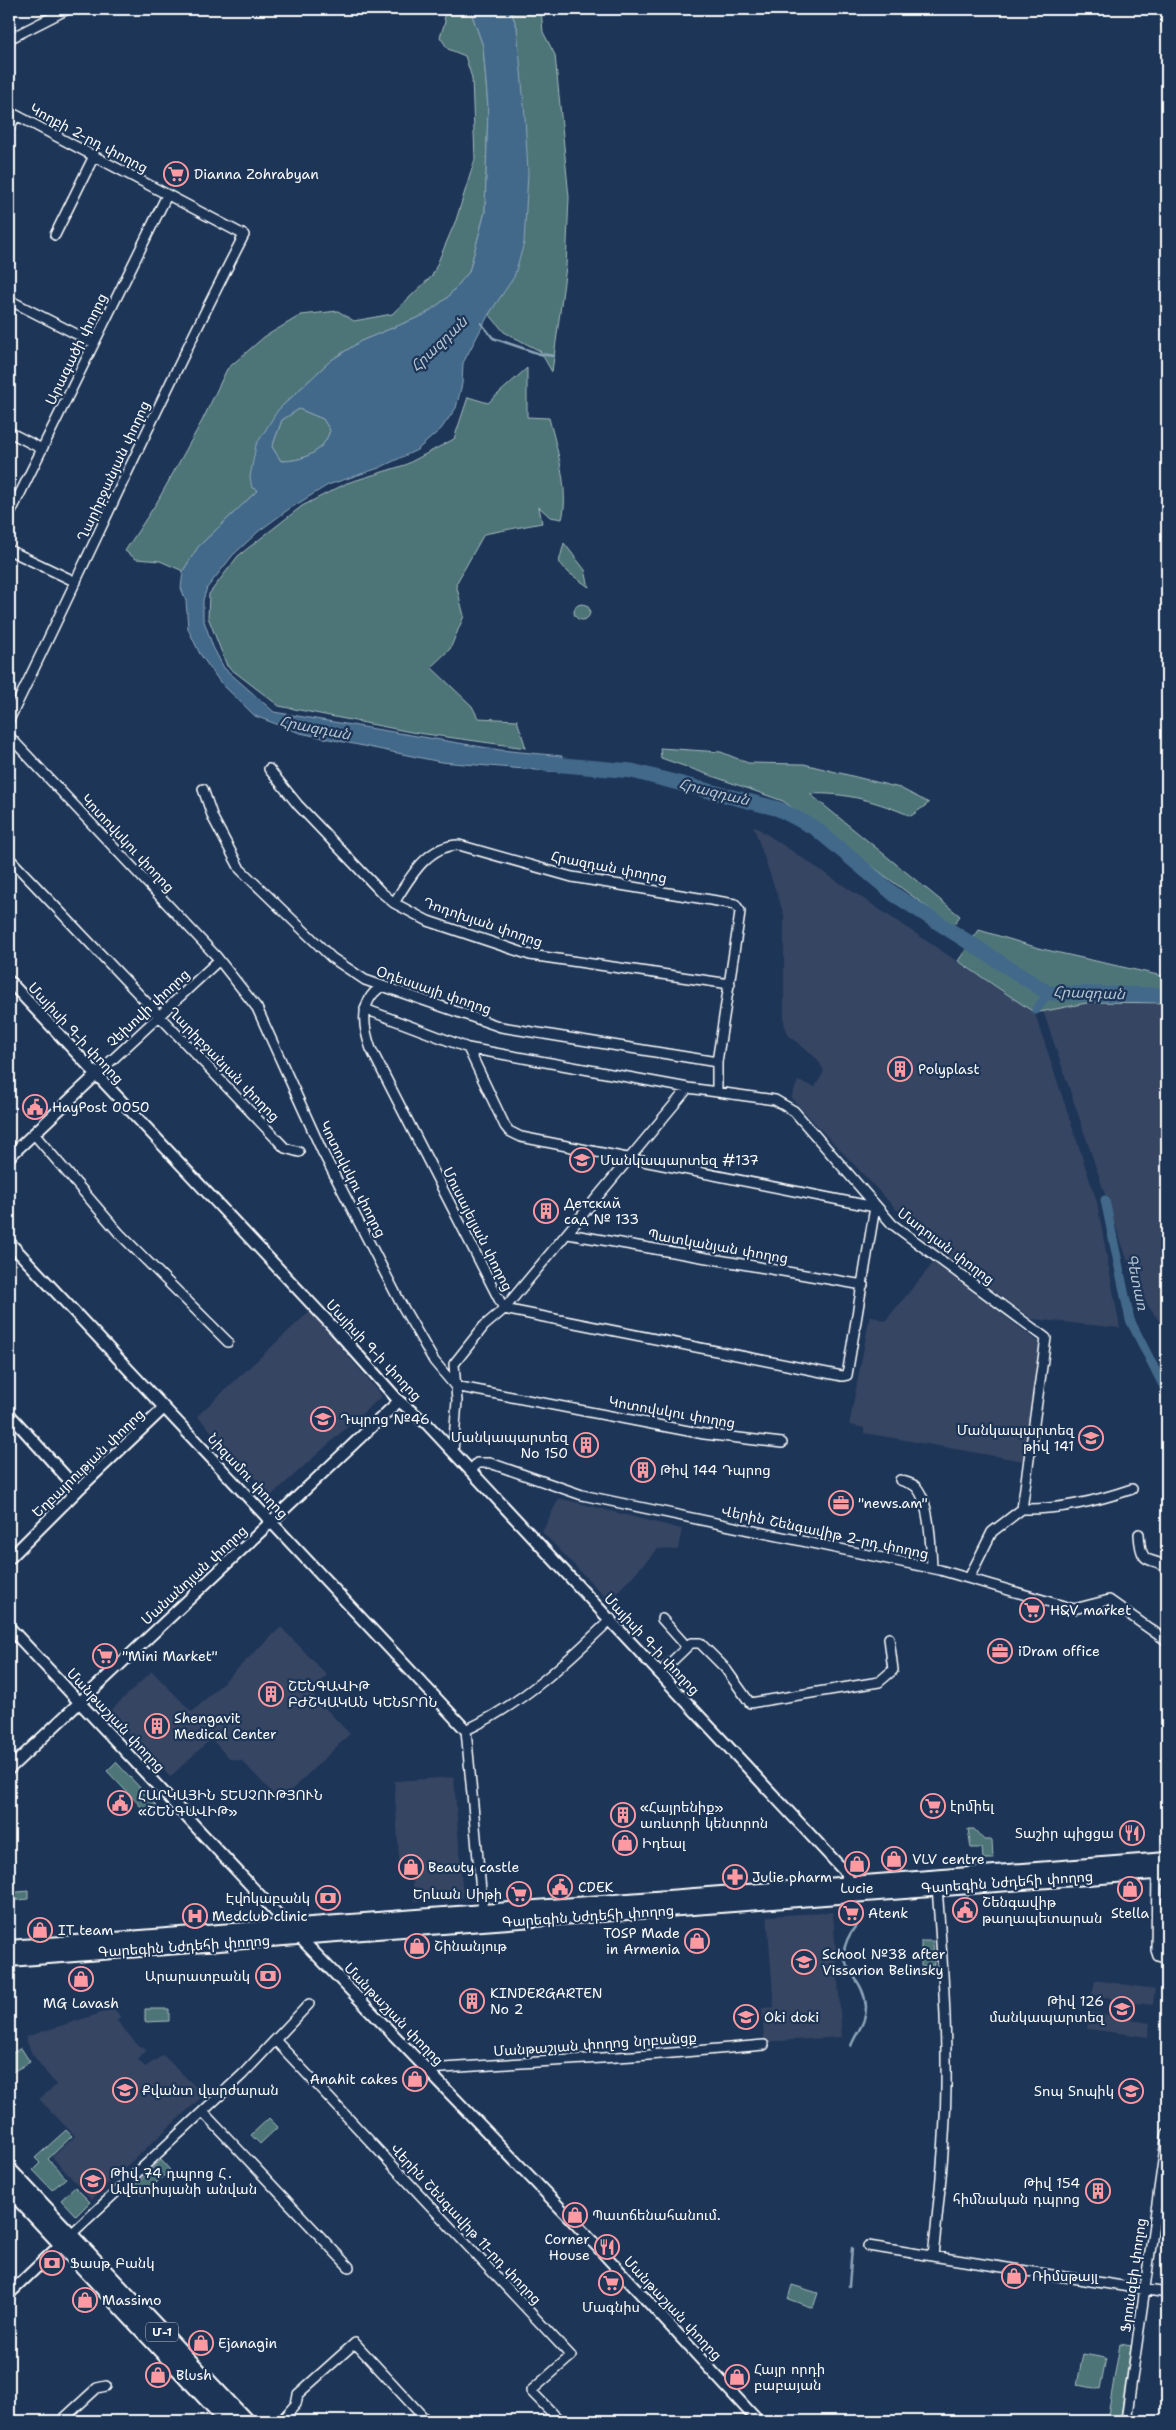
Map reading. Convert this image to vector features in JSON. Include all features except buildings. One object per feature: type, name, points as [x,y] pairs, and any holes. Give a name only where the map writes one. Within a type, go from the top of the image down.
[{"type":"main road","name":"Գարեգին Նժդեհի փողոց","points":[[9,1960],[302,1938],[853,1890],[1167,1860]]},
{"type":"main road","name":"Գարեգին Նժդեհի փողոց","points":[[9,1948],[483,1912],[853,1890],[936,1887],[1162,1871]]},
{"type":"main road","name":"Մ-1","points":[[9,2170],[66,2239],[227,2421]]},
{"type":"main road","name":"Մ-1","points":[[9,2188],[66,2239],[246,2421]]},
{"type":"street","points":[[9,39],[68,9]]},
{"type":"street","points":[[1166,9],[1167,27]]},
{"type":"street","name":"Կողբի 2-րդ փողոց","points":[[9,129],[16,115],[244,235]]},
{"type":"street","points":[[55,235],[94,156]]},
{"type":"street","name":"Արագածի փողոց","points":[[9,516],[167,195]]},
{"type":"street","name":"Ղարիբջանյան փողոց","points":[[9,720],[188,343],[244,235]]},
{"type":"street","points":[[9,300],[94,343]]},
{"type":"street","points":[[9,432],[42,449]]},
{"type":"street","points":[[9,550],[76,582]]},
{"type":"street","name":"Կոտովսկու փողոց","points":[[9,736],[219,960],[257,1008],[322,1151],[391,1284],[434,1361],[455,1386],[704,1434],[782,1443]]},
{"type":"street","name":"Դոդոխյան փողոց","points":[[268,769],[298,805],[391,904],[428,921],[530,955],[730,984]]},
{"type":"street","name":"Օդեսսայի փողոց","points":[[203,789],[213,818],[240,869],[332,958],[365,980],[501,1027],[717,1062]]},
{"type":"street","name":"Հրազդան փողոց","points":[[391,904],[411,875],[425,861],[448,846],[459,845],[572,877],[735,904],[740,915],[730,984]]},
{"type":"street","name":"Ղարիբջանյան փողոց","points":[[9,858],[285,1148],[299,1152]]},
{"type":"street","name":"Չեխովի փողոց","points":[[9,1157],[219,960]]},
{"type":"street","name":"Մայիսի 9-ի փողոց","points":[[9,981],[335,1329],[399,1401],[427,1424],[611,1619],[845,1872],[853,1890]]},
{"type":"street","points":[[716,1091],[717,1062],[730,984]]},
{"type":"street","points":[[381,986],[370,996],[365,1008],[468,1048],[688,1088],[775,1100],[785,1104],[794,1111],[875,1207],[862,1285]]},
{"type":"street","name":"Մուսայելյան փողոց","points":[[365,1008],[365,1031],[370,1049],[504,1309],[842,1376],[848,1375],[850,1370],[862,1285]]},
{"type":"street","points":[[468,1048],[510,1131],[521,1137],[875,1207]]},
{"type":"street","points":[[453,1452],[457,1401],[454,1364],[484,1326],[504,1309],[568,1234],[688,1088]]},
{"type":"street","points":[[34,1134],[119,1233],[228,1342]]},
{"type":"street","name":"Մադոյան փողոց","points":[[875,1207],[892,1224],[1046,1338],[1022,1508]]},
{"type":"street","name":"Պատկանյան փողոց","points":[[568,1234],[862,1285]]},
{"type":"street","name":"Նիզամու փողոց","points":[[9,1242],[466,1730]]},
{"type":"street","name":"Մանանդյան փողոց","points":[[9,1769],[399,1401]]},
{"type":"street","name":"Եղբայրության փողոց","points":[[9,1559],[164,1408]]},
{"type":"street","points":[[9,1414],[78,1490]]},
{"type":"street","name":"Վերին Շենգավիթ 2-րդ փողոց","points":[[471,1471],[477,1463],[490,1463],[582,1495],[932,1568],[1074,1608],[1109,1600],[1167,1641]]},
{"type":"street","points":[[900,1480],[914,1485],[922,1496],[930,1537],[932,1568]]},
{"type":"street","points":[[969,1578],[992,1532],[1022,1508],[1049,1510],[1108,1498],[1132,1489]]},
{"type":"street","points":[[1139,1534],[1140,1551],[1143,1556],[1162,1565],[1167,1572]]},
{"type":"street","points":[[483,1912],[466,1730],[487,1720],[525,1697],[611,1619]]},
{"type":"street","points":[[662,1620],[687,1647]]},
{"type":"street","name":"Մանթաշյան փողոց","points":[[9,1627],[290,1927],[669,2323],[758,2421]]},
{"type":"street","points":[[660,1673],[691,1644],[700,1644],[725,1668],[750,1703],[879,1682],[893,1670],[889,1638]]},
{"type":"street","points":[[1162,1871],[1156,1950],[1158,1956],[1167,1959]]},
{"type":"street","points":[[933,2256],[941,2186],[946,2090],[945,2021],[936,1887]]},
{"type":"street","points":[[9,2294],[203,2112],[276,2041],[309,2004]]},
{"type":"street","name":"Վերին Շենգավիթ 11-րդ փողոց","points":[[276,2041],[571,2356],[531,2391],[560,2421]]},
{"type":"street","name":"Մանթաշյան փողոց նրբանցք","points":[[427,2069],[648,2055],[764,2045]]},
{"type":"street","points":[[203,2112],[349,2267]]},
{"type":"street","name":"Ֆրունզեի փողոց","points":[[1126,2421],[1167,2133]]},
{"type":"street","points":[[868,2246],[1167,2293]]},
{"type":"street","points":[[281,2421],[296,2404],[298,2394],[355,2343],[427,2421]]},
{"type":"street","points":[[61,2421],[97,2388],[106,2386]]},
{"type":"shaded area","points":[[753,825],[1035,1013],[1097,1202],[1120,1328],[1032,1319],[927,1242],[791,1098],[798,1081],[815,1087],[824,1071],[817,1059],[788,1035],[784,1023],[784,915]]},
{"type":"shaded area","points":[[1092,1002],[1167,1003],[1167,1332],[1138,1292],[1043,1011]]},
{"type":"shaded area","points":[[934,1262],[1040,1343],[1023,1461],[864,1433],[864,1428],[849,1425],[870,1315],[885,1321]]},
{"type":"shaded area","points":[[310,1311],[382,1396],[271,1496],[197,1416]]},
{"type":"shaded area","points":[[559,1498],[682,1529],[678,1550],[658,1549],[609,1601],[542,1532]]},
{"type":"shaded area","points":[[281,1627],[327,1675],[310,1692],[350,1734],[280,1801],[242,1761],[230,1759],[211,1739],[170,1777],[108,1713],[152,1671],[192,1712]]},
{"type":"shaded area","points":[[454,1777],[463,1898],[414,1901],[412,1874],[400,1874],[394,1781]]},
{"type":"shaded area","name":"School №38 after Vissarion Belinsky","points":[[833,1912],[842,2037],[764,2042],[762,2008],[774,2007],[767,1916]]},
{"type":"shaded area","name":"Թիվ 126 մանկապարտեզ","points":[[1095,1980],[1155,1989],[1153,2005],[1135,2003],[1132,2020],[1150,2023],[1148,2037],[1087,2029],[1089,2012],[1109,2015],[1111,1998],[1092,1995]]},
{"type":"shaded area","name":"Քվանտ վարժարան","points":[[114,2009],[121,2017],[117,2021],[137,2044],[147,2050],[138,2059],[145,2067],[163,2055],[204,2095],[91,2199],[52,2157],[75,2136],[39,2099],[56,2085],[32,2054],[25,2037]]},
{"type":"green space","points":[[443,9],[470,9],[483,46],[488,107],[485,212],[469,272],[447,298],[424,315],[361,341],[330,361],[278,410],[258,490],[198,547],[183,571],[160,561],[136,559],[125,551],[157,502],[202,421],[227,369],[264,337],[301,315],[338,311],[354,321],[392,314],[432,276],[456,220],[475,159],[472,78],[465,56],[448,49],[440,37],[445,22]]},
{"type":"green space","points":[[510,9],[541,9],[543,32],[555,55],[569,197],[566,267],[552,372],[540,351],[504,332],[489,314],[500,297],[517,27]]},
{"type":"green space","points":[[527,368],[527,417],[549,418],[563,482],[564,508],[562,519],[550,517],[539,507],[542,523],[484,534],[456,584],[464,616],[450,649],[431,667],[472,706],[478,718],[517,720],[526,748],[411,732],[279,706],[227,666],[208,617],[209,594],[238,556],[302,506],[347,483],[405,465],[454,439],[468,397],[488,403]]},
{"type":"green space","points":[[299,409],[323,419],[330,430],[323,444],[312,454],[298,459],[281,461],[272,447],[282,420]]},
{"type":"green space","points":[[564,543],[585,570],[589,587],[569,573],[559,562]]},
{"type":"green space","points":[[582,604],[588,606],[590,612],[588,618],[582,620],[576,618],[574,612],[576,606]]},
{"type":"green space","points":[[660,748],[721,752],[748,763],[804,764],[900,788],[929,803],[911,816],[886,806],[849,796],[810,794],[960,916],[953,926],[783,801],[661,758]]},
{"type":"green space","points":[[979,930],[1042,949],[1167,977],[1167,1003],[1092,1002],[1035,1013],[958,961]]},
{"type":"green space","points":[[116,1762],[157,1806],[148,1814],[107,1771]]},
{"type":"green space","points":[[968,1829],[974,1829],[984,1840],[992,1840],[993,1859],[983,1859],[982,1848],[971,1848]]},
{"type":"green space","points":[[28,1891],[28,1899],[9,1901],[9,1893]]},
{"type":"green space","points":[[921,1941],[933,1941],[934,1965],[921,1966]]},
{"type":"green space","points":[[145,2009],[169,2009],[169,2021],[145,2022]]},
{"type":"green space","points":[[21,2048],[30,2062],[9,2074],[9,2055]]},
{"type":"green space","points":[[269,2118],[278,2127],[260,2144],[251,2135]]},
{"type":"green space","points":[[66,2130],[72,2136],[48,2159],[66,2178],[52,2190],[33,2170],[40,2163],[35,2158]]},
{"type":"green space","points":[[161,2160],[170,2170],[143,2195],[134,2186]]},
{"type":"green space","points":[[75,2187],[90,2202],[76,2216],[61,2200]]},
{"type":"green space","points":[[792,2285],[818,2293],[813,2308],[788,2299]]},
{"type":"green space","points":[[1120,2344],[1131,2346],[1120,2421],[1107,2421]]},
{"type":"green space","points":[[1083,2354],[1106,2358],[1100,2389],[1077,2385]]},
{"type":"water","points":[[470,9],[510,9],[517,27],[525,116],[528,173],[524,243],[514,277],[489,314],[463,363],[462,384],[456,408],[441,429],[417,450],[379,468],[328,485],[289,509],[259,531],[233,555],[207,588],[203,600],[203,618],[213,647],[224,668],[274,712],[500,750],[562,756],[560,772],[441,762],[300,733],[255,716],[220,682],[200,654],[188,629],[186,601],[181,588],[183,571],[198,547],[258,490],[252,488],[250,477],[256,445],[278,410],[330,361],[361,341],[424,315],[447,298],[469,272],[485,212],[488,107],[483,46]],"holes":[[[299,409],[323,419],[330,430],[323,444],[312,454],[305,457],[281,461],[272,447],[282,420]]]},
{"type":"waterway","points":[[481,323],[493,338],[540,354],[554,356]]},
{"type":"waterway","name":"Հրազդան","points":[[540,763],[632,771],[779,809],[815,828],[895,895],[1048,993],[1167,995]]},
{"type":"waterway","name":"Գետառ","points":[[1036,1010],[1048,993]]},
{"type":"waterway","name":"Գետառ","points":[[1105,1200],[1130,1320],[1167,1393]]},
{"type":"waterway","points":[[851,2046],[866,2013],[864,1995],[848,1968],[844,1950],[848,1938],[857,1924]]},
{"type":"waterway","points":[[849,2286],[852,2248]]},
{"type":"place","name":"Dianna Zohrabyan","points":[[176,174]]},
{"type":"place","name":"Polyplast","points":[[900,1069]]},
{"type":"place","name":"HayPost 0050","points":[[35,1107]]},
{"type":"place","name":"Մանկապարտեզ #137","points":[[582,1160]]},
{"type":"place","name":"Детский сад № 133","points":[[546,1211]]},
{"type":"place","name":"Դպրոց №46","points":[[323,1419]]},
{"type":"place","name":"Մանկապարտեզ թիվ 141","points":[[1091,1438]]},
{"type":"place","name":"Մանկապարտեզ No 150","points":[[586,1445]]},
{"type":"place","name":"Թիվ 144 Դպրոց","points":[[643,1470]]},
{"type":"place","name":"\"news.am\"","points":[[841,1503]]},
{"type":"place","name":"H&V market","points":[[1032,1610]]},
{"type":"place","name":"iDram office","points":[[1000,1651]]},
{"type":"place","name":"\"Mini Market\"","points":[[105,1656]]},
{"type":"place","name":"ՇԵՆԳԱՎԻԹ ԲԺՇԿԱԿԱՆ ԿԵՆՏՐՈՆ","points":[[271,1694]]},
{"type":"place","name":"Shengavit Medical Center","points":[[157,1726]]},
{"type":"place","name":"ՀԱՐԿԱՅԻՆ ՏԵՍՉՈՒԹՅՈՒՆ «ՇԵՆԳԱՎԻԹ»","points":[[120,1803]]},
{"type":"place","name":"էրմիել","points":[[933,1806]]},
{"type":"place","name":"«Հայրենիք» առևտրի կենտրոն","points":[[623,1815]]},
{"type":"place","name":"Տաշիր պիցցա","points":[[1132,1833]]},
{"type":"place","name":"Իդեալ","points":[[625,1843]]},
{"type":"place","name":"VLV centre","points":[[894,1859]]},
{"type":"place","name":"Lucie","points":[[857,1864]]},
{"type":"place","name":"Beauty castle","points":[[411,1867]]},
{"type":"place","name":"Julie pharm","points":[[735,1877]]},
{"type":"place","name":"CDEK","points":[[560,1887]]},
{"type":"place","name":"Stella","points":[[1130,1889]]},
{"type":"place","name":"Երևան Սիթի","points":[[519,1894]]},
{"type":"place","name":"Էվոկաբանկ","points":[[328,1898]]},
{"type":"place","name":"Շենգավիթ թաղապետարան","points":[[965,1910]]},
{"type":"place","name":"Atenk","points":[[851,1913]]},
{"type":"place","name":"Medclub clinic","points":[[195,1916]]},
{"type":"place","name":"IT team","points":[[40,1930]]},
{"type":"place","name":"TOSP Made in Armenia","points":[[697,1941]]},
{"type":"place","name":"Շինանյութ","points":[[417,1946]]},
{"type":"place","name":"School №38 after Vissarion Belinsky","points":[[804,1962]]},
{"type":"place","name":"Արարատբանկ","points":[[268,1976]]},
{"type":"place","name":"MG Lavash","points":[[81,1979]]},
{"type":"place","name":"KINDERGARTEN No 2","points":[[472,2001]]},
{"type":"place","name":"Թիվ 126 մանկապարտեզ","points":[[1122,2009]]},
{"type":"place","name":"Oki doki","points":[[746,2017]]},
{"type":"place","name":"Anahit cakes","points":[[415,2079]]},
{"type":"place","name":"Քվանտ վարժարան","points":[[125,2090]]},
{"type":"place","name":"Տոպ Տոպիկ","points":[[1131,2091]]},
{"type":"place","name":"Թիվ 74 դպրոց Հ․ Ավետիսյանի անվան","points":[[93,2181]]},
{"type":"place","name":"Թիվ 154 հիմնական դպրոց","points":[[1098,2191]]},
{"type":"place","name":"Պատճենահանում.","points":[[575,2215]]},
{"type":"place","name":"Corner House","points":[[607,2247]]},
{"type":"place","name":"Ֆասթ Բանկ","points":[[52,2263]]},
{"type":"place","name":"Ռիմսթայլ","points":[[1014,2276]]},
{"type":"place","name":"Մագնիս","points":[[611,2283]]},
{"type":"place","name":"Massimo","points":[[85,2300]]},
{"type":"place","name":"Ejanagin","points":[[201,2343]]},
{"type":"place","name":"Blush","points":[[158,2375]]},
{"type":"place","name":"Հայր որդի բաբայան","points":[[737,2377]]}]
